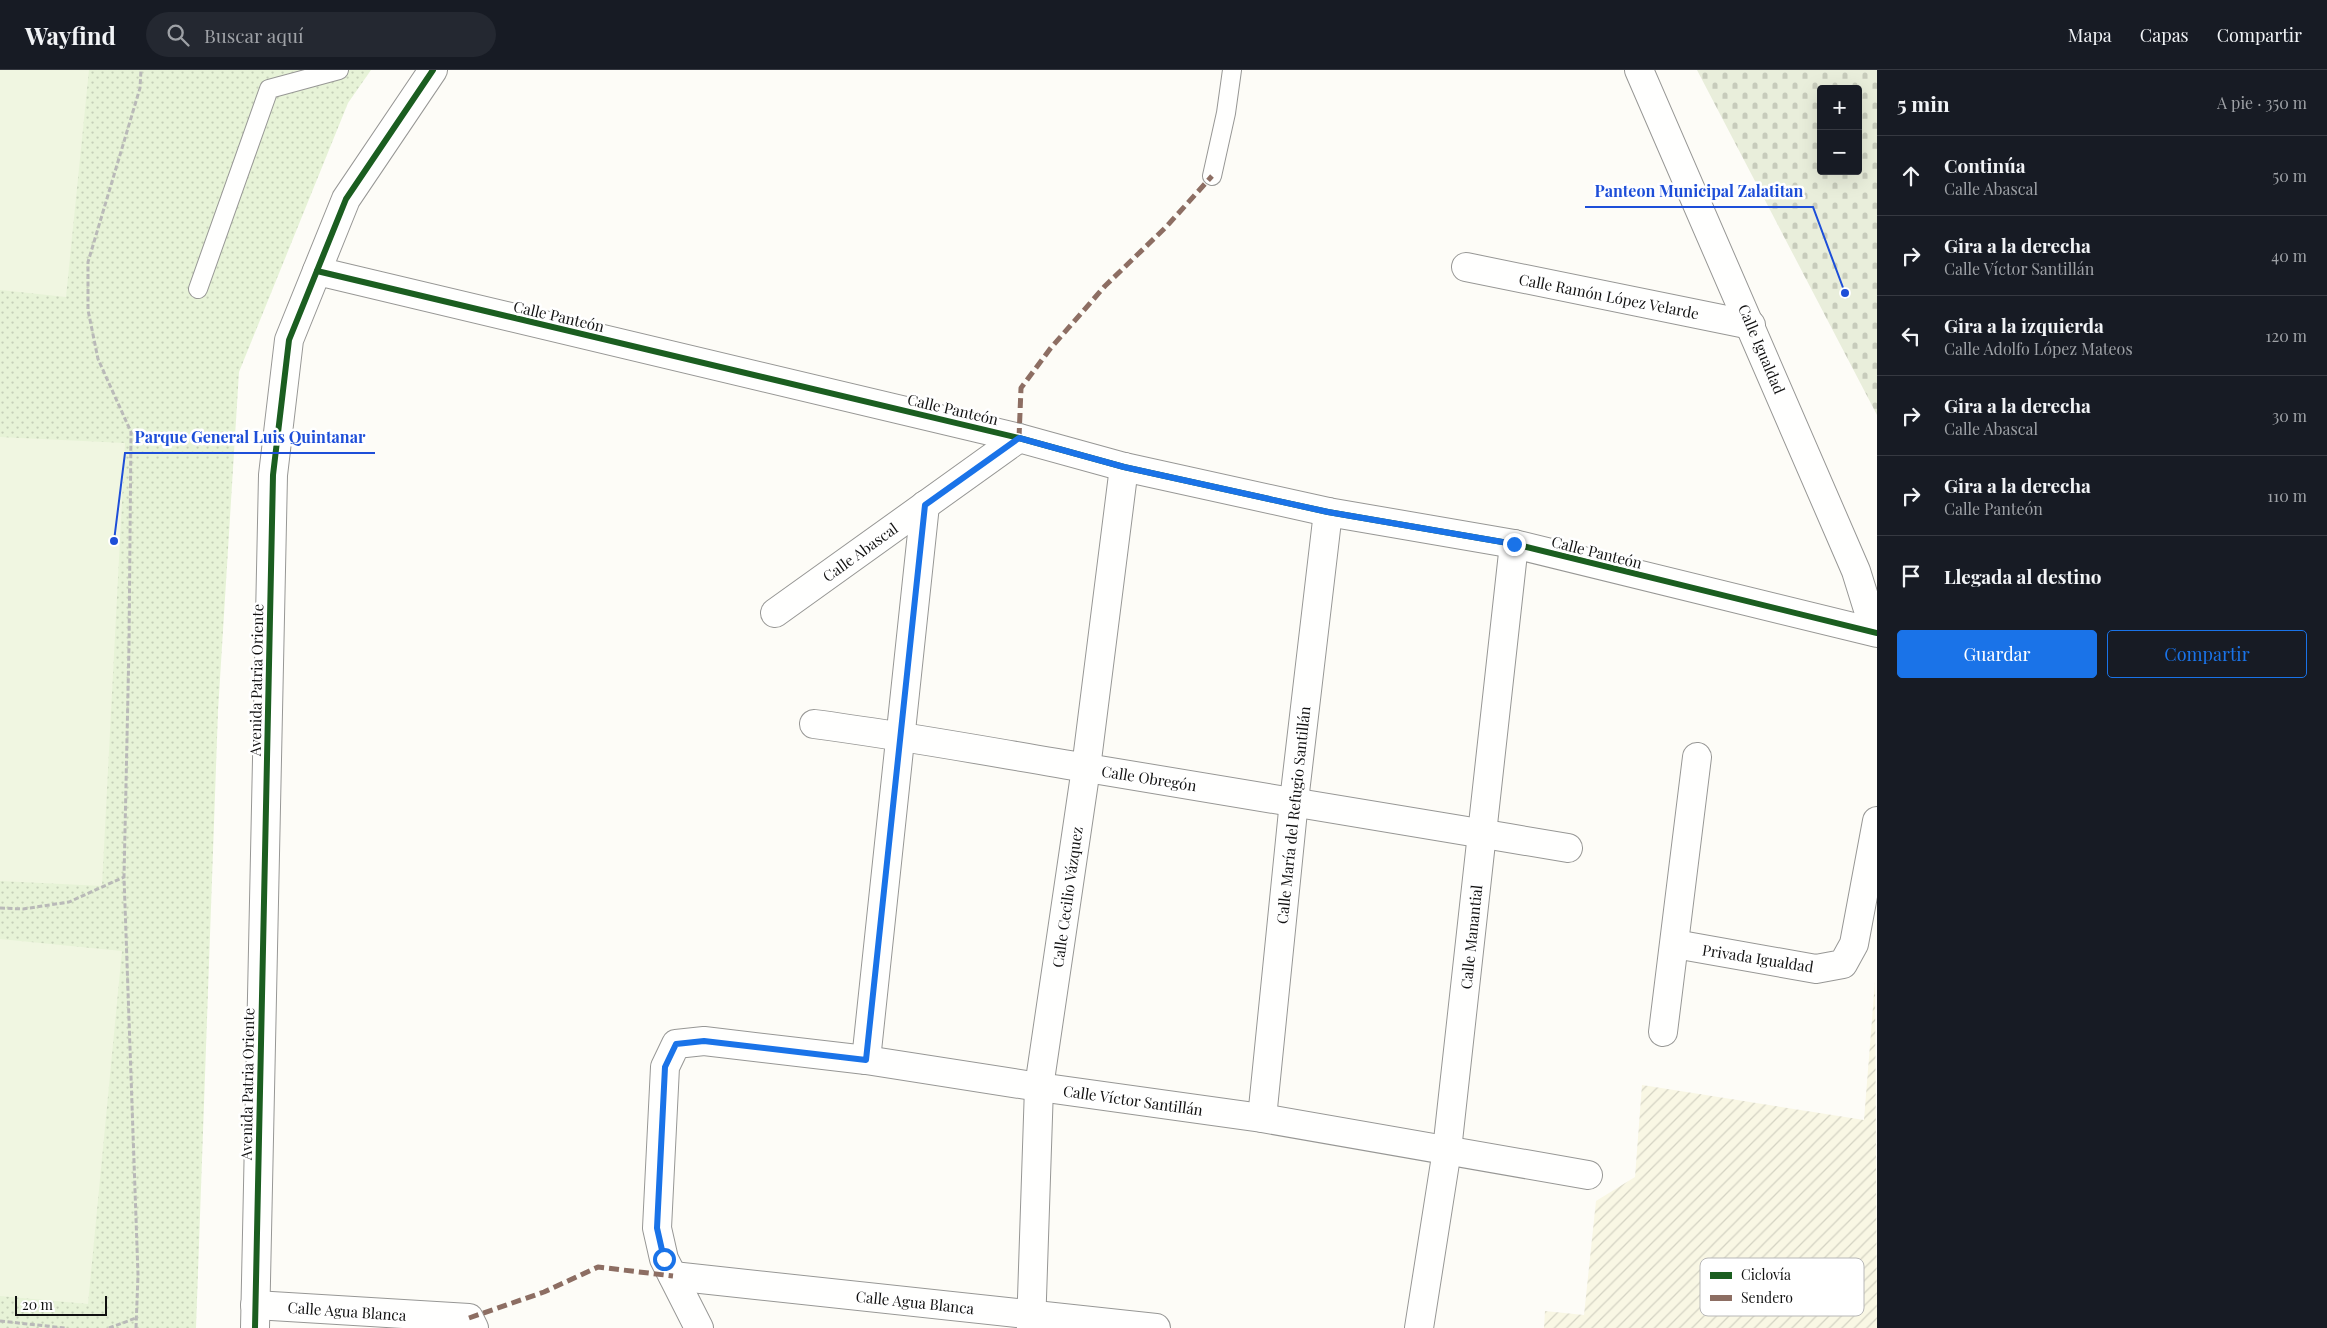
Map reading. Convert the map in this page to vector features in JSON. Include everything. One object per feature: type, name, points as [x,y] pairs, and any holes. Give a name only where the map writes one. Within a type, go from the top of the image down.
[{"type":"street","name":"Avenida Patria Oriente","points":[[255,1316],[273,475],[289,340],[346,199],[433,70]]},
{"type":"street","name":"Calle Igualdad","points":[[1639,70],[1752,325],[1856,571],[1876,632]]},
{"type":"street","name":"Calle Ramón López Velarde","points":[[1466,268],[1752,325]]},
{"type":"street","name":"Calle Panteón","points":[[317,271],[1019,438],[1124,467],[1328,512],[1514,544],[1876,632]]},
{"type":"street","name":"Calle Abascal","points":[[775,613],[1019,438]]},
{"type":"street","name":"Calle Cecilio Vázquez","points":[[1030,1321],[1039,1087],[1086,768],[1124,467]]},
{"type":"street","points":[[866,1060],[925,505]]},
{"type":"street","name":"Calle María del Refugio Santillán","points":[[1262,1118],[1294,801],[1328,512]]},
{"type":"street","name":"Calle Manantial","points":[[1419,1328],[1447,1150],[1514,544]]},
{"type":"street","name":"Calle Obregón","points":[[814,724],[902,735],[1086,768],[1294,801],[1568,848]]},
{"type":"street","points":[[1662,1032],[1675,944],[1697,757]]},
{"type":"street","name":"Privada Igualdad","points":[[1675,944],[1816,970],[1843,964],[1854,944],[1877,821]]},
{"type":"street","name":"Calle Víctor Santillán","points":[[673,1276],[664,1259],[657,1228],[665,1067],[676,1044],[704,1041],[866,1060],[1039,1087],[1262,1118],[1588,1175]]},
{"type":"street","name":"Calle Agua Blanca","points":[[673,1276],[1030,1321],[1156,1328]]},
{"type":"street","points":[[673,1276],[699,1328]]},
{"type":"street","name":"Calle Agua Blanca","points":[[255,1316],[472,1323]]},
{"type":"lane","points":[[198,290],[269,89],[339,70]]},
{"type":"lane","points":[[1212,176],[1226,113],[1232,70]]},
{"type":"path","points":[[136,1328],[138,1275],[124,877],[131,432],[98,359],[88,310],[88,262],[140,88],[141,70]]},
{"type":"path","points":[[0,908],[23,909],[69,902],[124,877]]},
{"type":"path","points":[[109,1328],[136,1318]]},
{"type":"path","points":[[0,1321],[65,1328]]},
{"type":"shaded area","points":[[1875,982],[1877,1328],[1544,1328],[1545,1311],[1584,1315],[1596,1201],[1635,1177],[1642,1085],[1864,1120]]},
{"type":"green space","points":[[0,70],[371,70],[348,103],[239,372],[218,711],[196,1328],[0,1328]]},
{"type":"green space","points":[[0,70],[89,70],[66,297],[0,290]]},
{"type":"green space","points":[[1697,70],[1877,70],[1877,415]]},
{"type":"green space","points":[[0,437],[125,443],[102,886],[0,881]]},
{"type":"green space","points":[[0,939],[122,951],[88,1304],[0,1296]]},
{"type":"marked path","points":[[1019,438],[1021,388],[1050,349],[1105,286],[1166,227],[1212,176]]},
{"type":"marked path","points":[[469,1318],[544,1292],[598,1267],[673,1276]]},
{"type":"cycle path","points":[[255,1328],[273,475],[289,340],[346,199],[433,70]]},
{"type":"cycle path","points":[[317,271],[1019,438],[1124,467],[1328,512],[1514,544],[1877,633]]},
{"type":"place","name":"Panteon Municipal Zalatitan","points":[[1845,293]]},
{"type":"place","name":"Parque General Luis Quintanar","points":[[114,541]]},
{"type":"route","points":[[664,1259],[657,1228],[665,1067],[676,1044],[704,1041],[866,1060],[925,505],[1019,438],[1124,467],[1328,512],[1514,544]]}]
